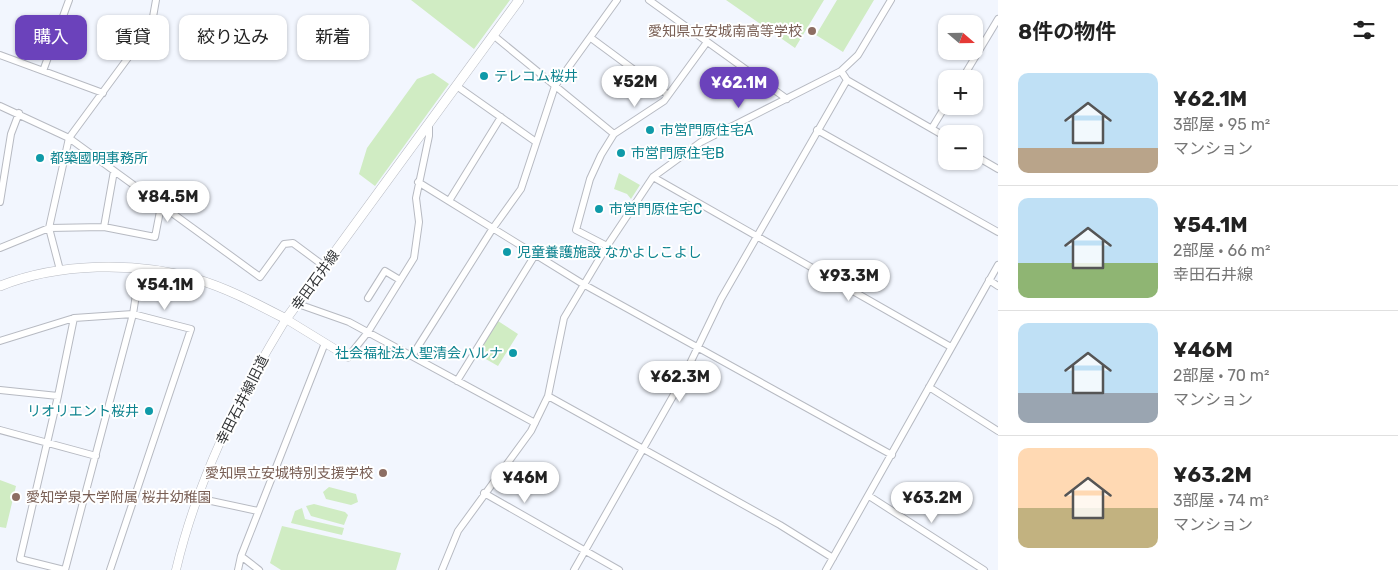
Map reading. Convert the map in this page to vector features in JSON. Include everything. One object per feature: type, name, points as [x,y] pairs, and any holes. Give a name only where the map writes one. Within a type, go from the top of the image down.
[{"type":"main road","name":"幸田石井線","points":[[0,286],[30,276],[60,270],[111,267],[140,269],[194,278],[245,298],[286,319],[518,0]]},
{"type":"street","points":[[43,71],[68,0]]},
{"type":"street","points":[[60,270],[49,228],[69,138],[147,32],[153,17],[156,0]]},
{"type":"street","points":[[412,356],[493,228],[521,189],[555,86],[617,0]]},
{"type":"street","points":[[649,0],[787,99]]},
{"type":"street","points":[[442,570],[458,531],[484,493],[511,460],[535,423],[548,396],[564,318],[583,284],[653,177],[701,142],[841,71],[858,55],[891,0]]},
{"type":"street","points":[[967,70],[998,19]]},
{"type":"street","points":[[493,35],[614,134]]},
{"type":"street","points":[[590,38],[668,95]]},
{"type":"street","points":[[607,246],[576,230],[590,179],[601,155],[614,134],[664,101],[708,42]]},
{"type":"street","points":[[0,55],[103,93]]},
{"type":"street","points":[[841,71],[847,80],[938,132]]},
{"type":"street","points":[[574,570],[698,347],[711,318],[847,80]]},
{"type":"street","points":[[458,87],[536,142]]},
{"type":"street","points":[[0,106],[19,113],[69,138],[260,277],[284,244],[293,243],[324,266]]},
{"type":"street","points":[[0,202],[2,180],[11,134],[19,113]]},
{"type":"street","points":[[932,128],[940,115]]},
{"type":"street","points":[[449,201],[501,117]]},
{"type":"street","points":[[286,319],[348,357],[368,332],[414,258],[418,222],[416,198],[429,136],[429,122]]},
{"type":"street","points":[[817,130],[998,232]]},
{"type":"street","points":[[983,160],[998,170]]},
{"type":"street","points":[[104,227],[114,171]]},
{"type":"street","points":[[653,177],[951,347]]},
{"type":"street","points":[[418,182],[583,284],[892,455]]},
{"type":"street","points":[[0,248],[49,228],[104,227],[155,237],[160,206]]},
{"type":"street","points":[[457,381],[535,255]]},
{"type":"street","points":[[826,570],[998,265]]},
{"type":"street","points":[[74,318],[20,559],[64,570],[133,314],[140,269]]},
{"type":"street","points":[[368,298],[385,272],[400,280]]},
{"type":"street","points":[[990,280],[998,286]]},
{"type":"street","points":[[298,304],[349,322],[535,423]]},
{"type":"street","points":[[0,340],[74,318],[133,314],[191,329],[110,570]]},
{"type":"street","name":"幸田石井線旧道","points":[[176,570],[184,536],[233,411],[254,370],[286,319]]},
{"type":"street","points":[[238,570],[241,556],[258,511],[325,343]]},
{"type":"street","points":[[929,386],[998,431]]},
{"type":"street","points":[[0,390],[58,396]]},
{"type":"street","points":[[548,396],[780,525],[833,558]]},
{"type":"street","points":[[0,430],[96,456]]},
{"type":"street","points":[[484,493],[620,570]]},
{"type":"street","points":[[868,496],[984,570]]},
{"type":"street","points":[[198,498],[258,511]]},
{"type":"street","points":[[241,556],[259,570]]},
{"type":"green space","points":[[411,0],[510,0],[474,49]]},
{"type":"green space","points":[[726,0],[824,0],[795,48]]},
{"type":"green space","points":[[837,0],[874,0],[843,52],[816,35]]},
{"type":"green space","points":[[433,73],[449,84],[375,186],[359,174],[367,148],[417,79]]},
{"type":"green space","points":[[619,173],[640,185],[631,199],[627,194],[614,189]]},
{"type":"green space","points":[[498,321],[518,334],[498,366],[477,354]]},
{"type":"green space","points":[[0,480],[16,486],[6,528],[0,527]]},
{"type":"green space","points":[[329,487],[356,494],[358,502],[351,505],[326,499],[323,492]]},
{"type":"green space","points":[[314,504],[345,512],[348,515],[344,525],[311,516],[306,506]]},
{"type":"green space","points":[[302,508],[305,519],[344,528],[342,535],[291,523],[295,511]]},
{"type":"green space","points":[[282,526],[401,553],[396,570],[281,570],[270,563]]},
{"type":"place","name":"愛知県立安城南高等学校","points":[[812,31]]},
{"type":"place","name":"テレコム桜井","points":[[484,76]]},
{"type":"place","name":"市営門原住宅A","points":[[650,130]]},
{"type":"place","name":"市営門原住宅B","points":[[621,153]]},
{"type":"place","name":"都築國明事務所","points":[[40,158]]},
{"type":"place","name":"市営門原住宅C","points":[[599,209]]},
{"type":"place","name":"児童養護施設 なかよしこよし","points":[[507,252]]},
{"type":"place","name":"社会福祉法人聖清会ハルナ","points":[[513,353]]},
{"type":"place","name":"リオリエント桜井","points":[[149,411]]},
{"type":"place","name":"愛知県立安城特別支援学校","points":[[383,473]]},
{"type":"place","name":"愛知学泉大学附属 桜井幼稚園","points":[[16,497]]}]
